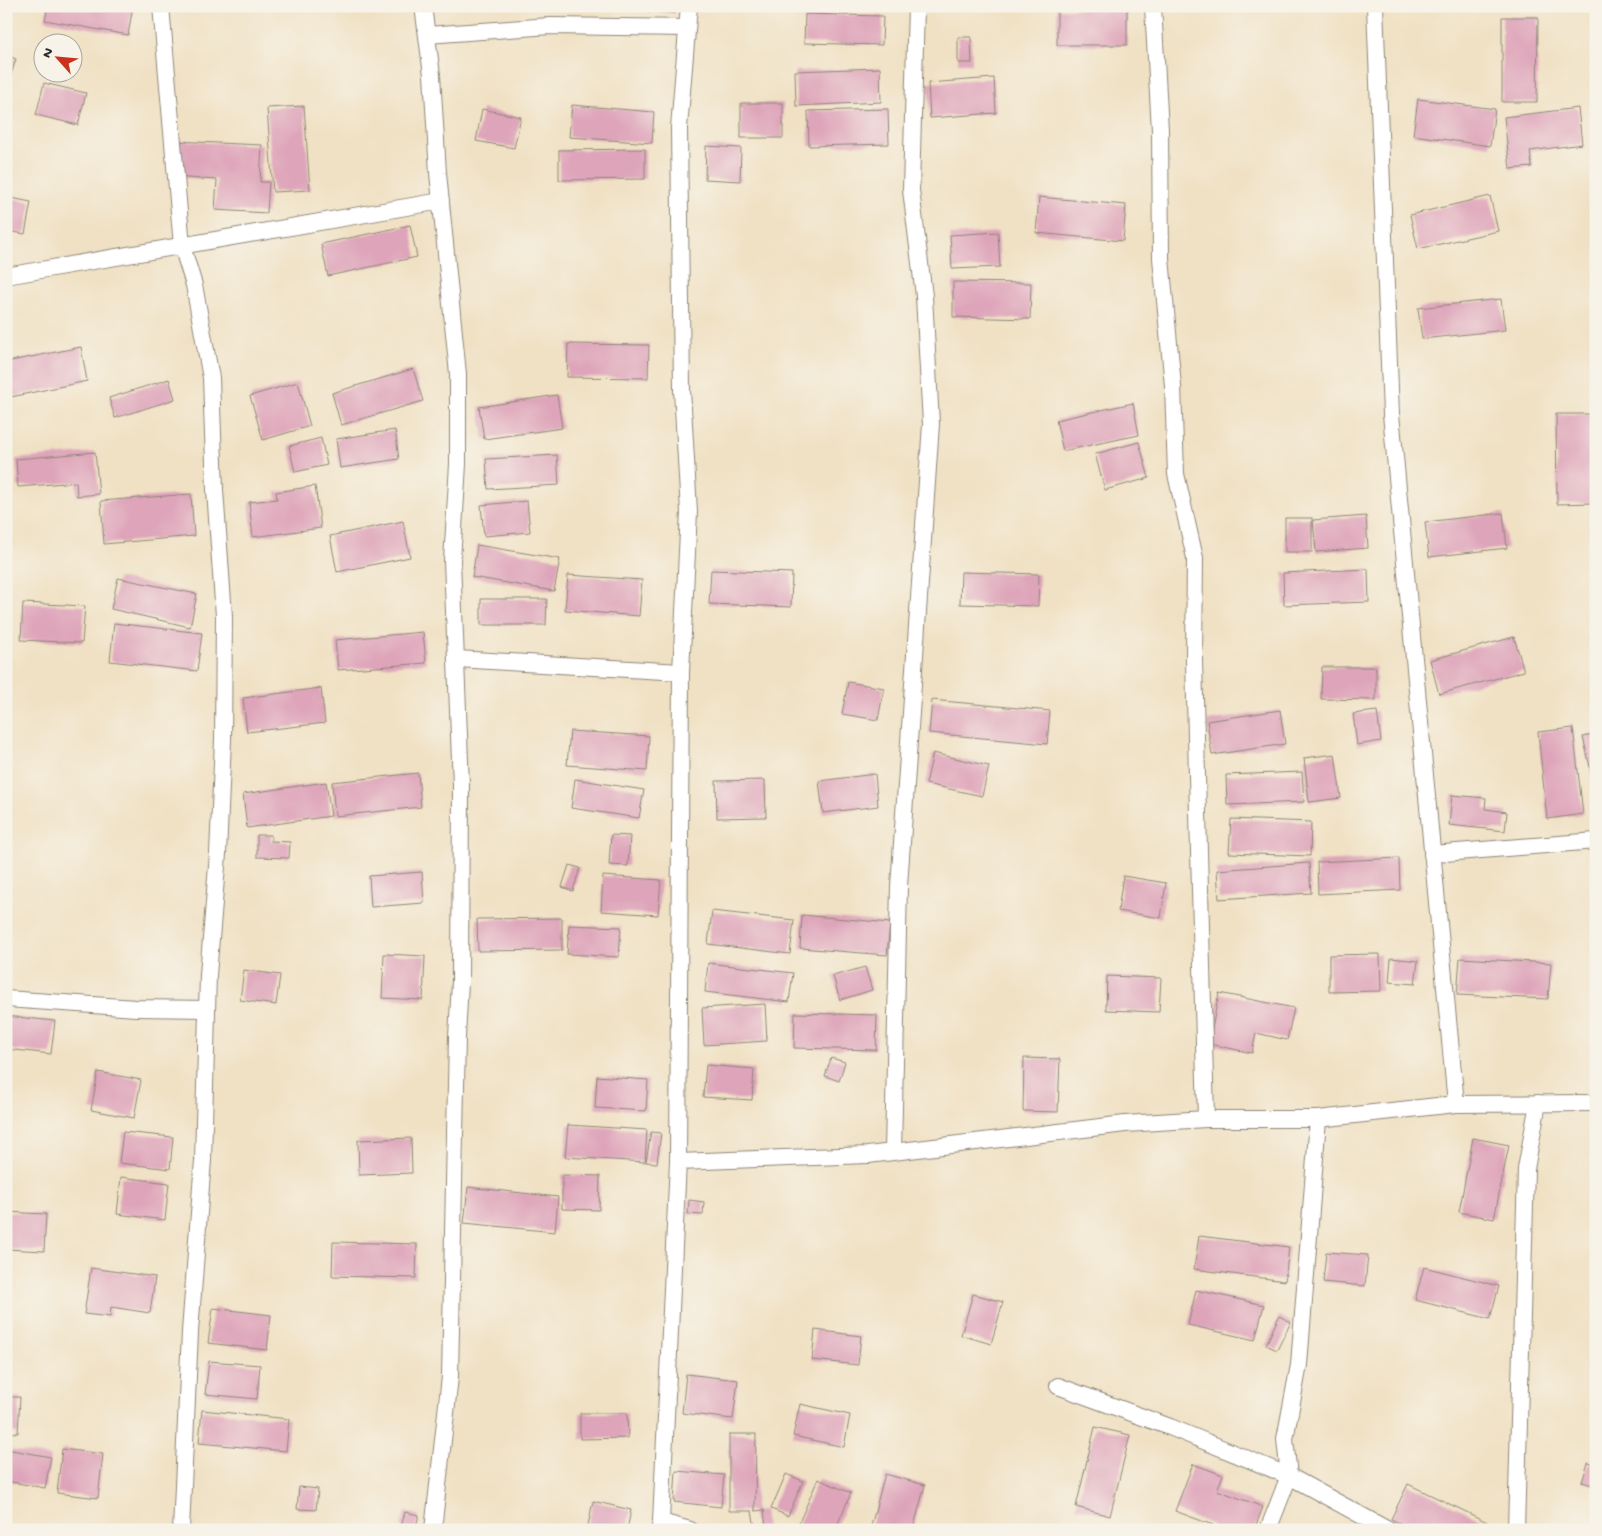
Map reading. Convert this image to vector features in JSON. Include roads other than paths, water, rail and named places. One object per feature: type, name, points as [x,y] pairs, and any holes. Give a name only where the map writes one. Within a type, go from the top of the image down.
[{"type":"street","points":[[161,6],[182,246],[194,285],[211,378],[215,490],[224,616],[223,750],[207,1009],[203,1160],[190,1332],[181,1530]]},
{"type":"street","points":[[423,6],[432,75],[440,201],[458,374],[458,464],[452,561],[461,785],[460,972],[456,1037],[450,1377],[433,1530]]},
{"type":"street","points":[[689,6],[679,128],[682,390],[689,512],[681,672],[678,1162],[660,1526],[690,1530]]},
{"type":"street","points":[[894,1151],[899,886],[931,424],[924,296],[911,190],[916,6]]},
{"type":"street","points":[[1153,6],[1160,130],[1162,258],[1173,386],[1176,474],[1195,558],[1194,660],[1206,1119]]},
{"type":"street","points":[[1376,6],[1391,414],[1456,1104]]},
{"type":"street","points":[[427,35],[550,26],[687,28]]},
{"type":"street","points":[[6,276],[440,201]]},
{"type":"street","points":[[457,659],[681,672]]},
{"type":"street","points":[[1432,854],[1596,841]]},
{"type":"street","points":[[6,999],[136,1008],[207,1009]]},
{"type":"street","points":[[1516,1530],[1526,1169],[1538,1103]]},
{"type":"street","points":[[678,1162],[868,1155],[1125,1124],[1206,1119],[1318,1119],[1456,1104],[1596,1103]]},
{"type":"street","points":[[1268,1530],[1289,1476],[1285,1440],[1299,1365],[1318,1119]]},
{"type":"street","points":[[1058,1386],[1170,1427],[1289,1476],[1388,1530]]}]
